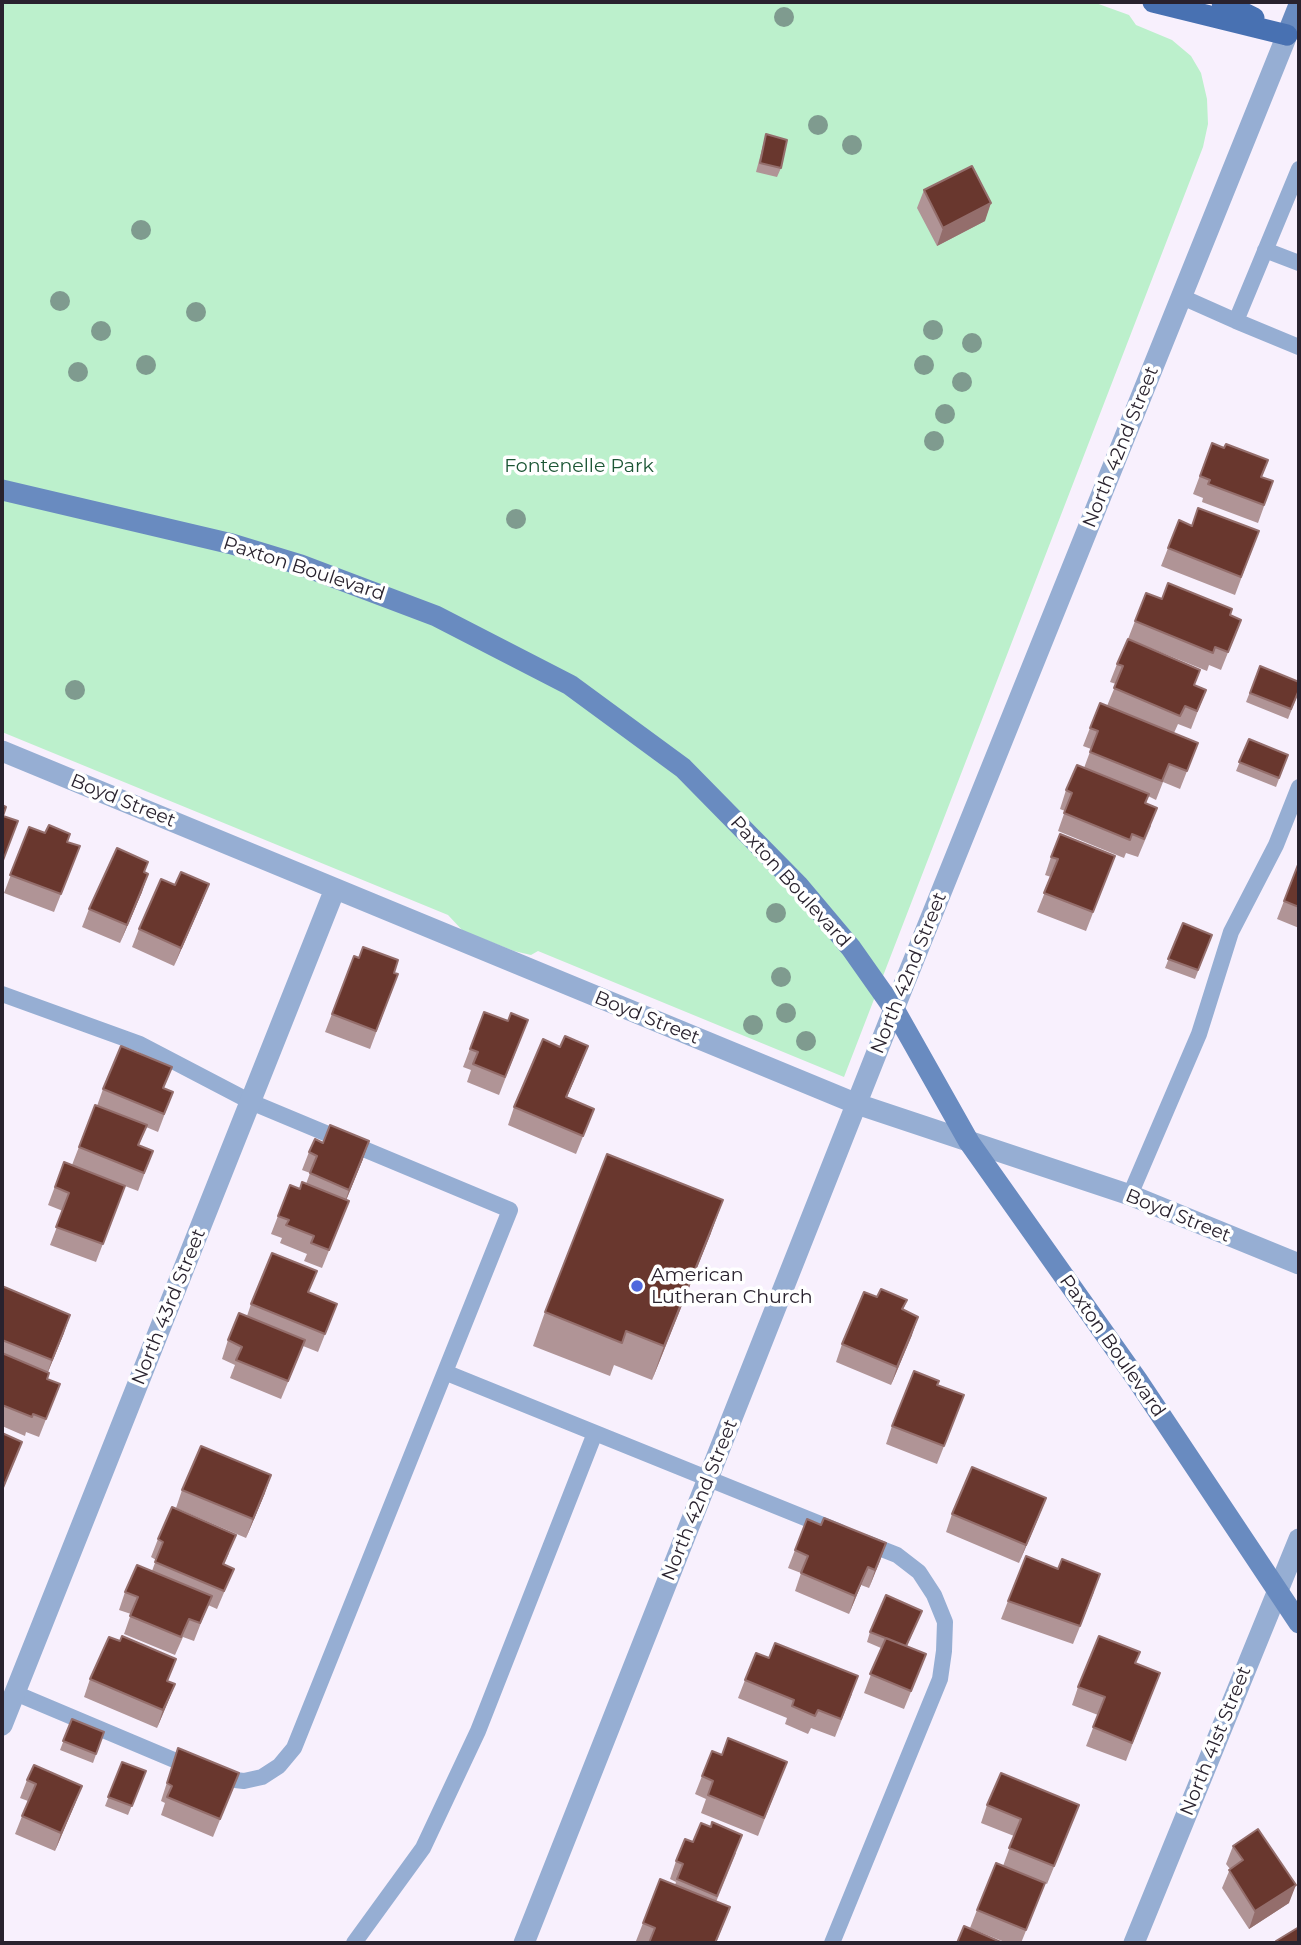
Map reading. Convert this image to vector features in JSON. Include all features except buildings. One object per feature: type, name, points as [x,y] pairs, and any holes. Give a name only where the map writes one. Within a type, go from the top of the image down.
[{"type":"main road","points":[[1153,2],[1293,38]]},
{"type":"main road","points":[[1222,2],[1293,38]]},
{"type":"street","name":"North 42nd Street","points":[[524,1943],[894,1009],[1182,297],[1293,38],[1299,5]]},
{"type":"street","name":"Paxton Boulevard","points":[[2,490],[115,515],[301,565],[436,616],[570,685],[683,768],[798,885],[851,948],[894,1009],[969,1142],[1138,1381],[1299,1623]]},
{"type":"street","name":"Boyd Street","points":[[2,751],[857,1104],[1130,1195],[1299,1264]]},
{"type":"street","name":"North 43rd Street","points":[[2,1725],[335,889]]},
{"type":"street","name":"North 41st Street","points":[[1134,1943],[1299,1539]]},
{"type":"lane","points":[[1236,321],[1299,169]]},
{"type":"lane","points":[[1265,250],[1299,263]]},
{"type":"lane","points":[[1182,297],[1299,347]]},
{"type":"lane","points":[[1130,1195],[1199,1034],[1231,932],[1276,845],[1299,787]]},
{"type":"lane","points":[[2,994],[140,1044],[251,1102],[510,1210],[447,1373],[294,1748],[279,1766],[262,1777],[244,1781],[219,1779],[15,1693]]},
{"type":"lane","points":[[447,1373],[897,1555],[919,1572],[934,1595],[945,1622],[940,1679],[832,1943]]},
{"type":"lane","points":[[354,1943],[423,1848],[478,1731],[595,1433]]},
{"type":"green space","name":"Fontenelle Park","points":[[2,2],[1093,2],[1129,15],[1136,25],[1172,40],[1191,56],[1201,73],[1207,99],[1208,124],[1203,147],[844,1077],[538,951],[531,955],[514,951],[463,931],[448,915],[2,732]]},
{"type":"place","name":"American Lutheran Church","points":[[637,1286]]}]
